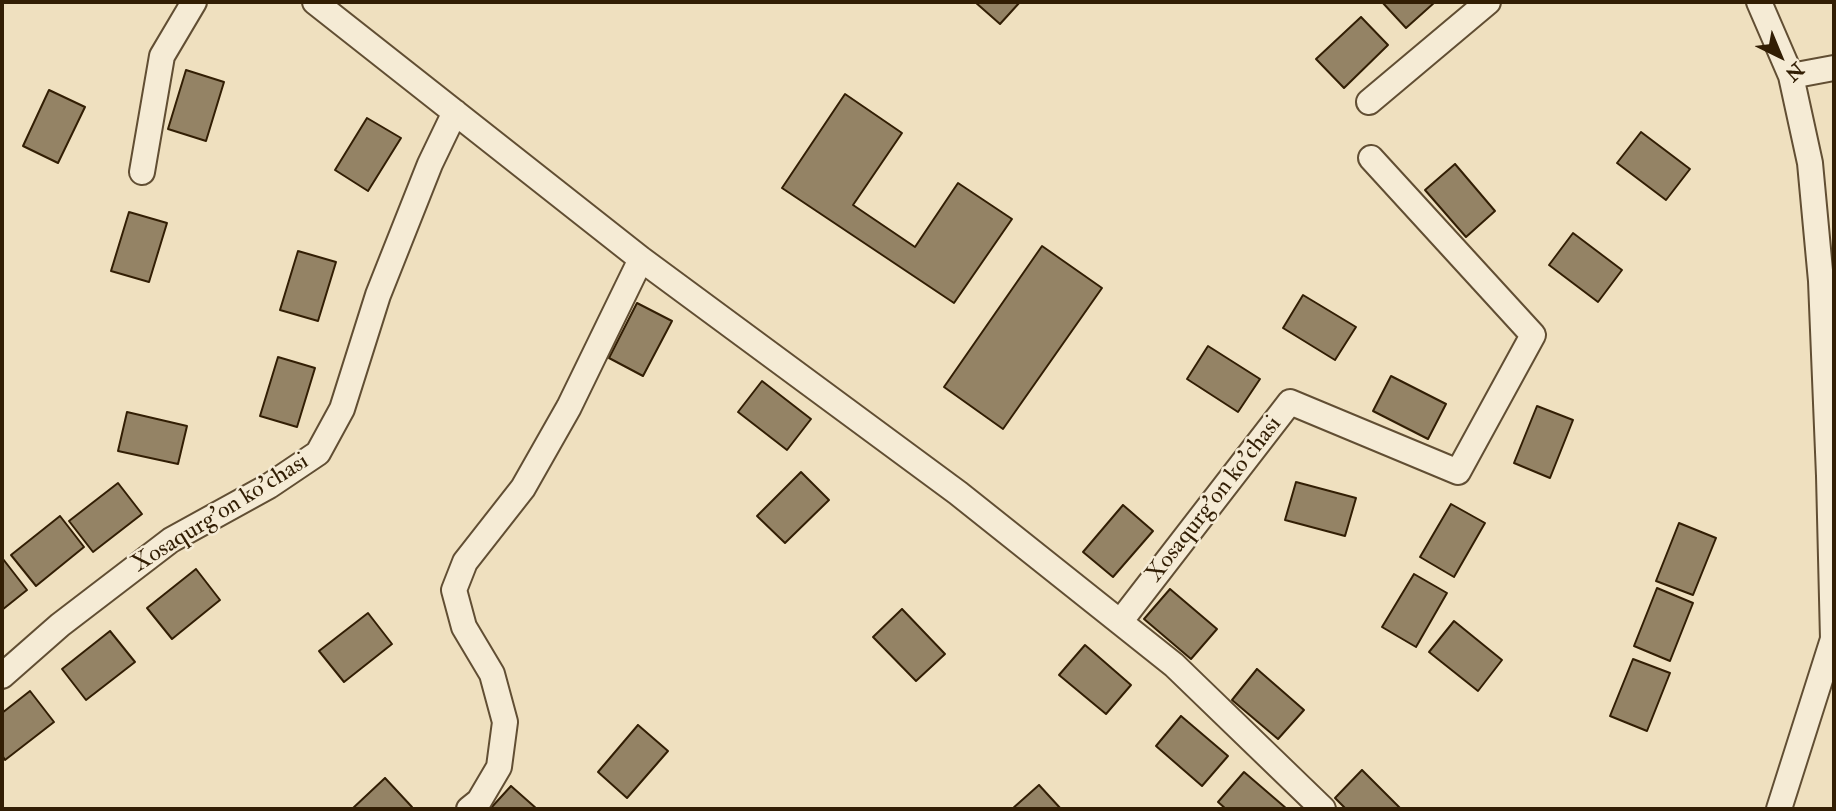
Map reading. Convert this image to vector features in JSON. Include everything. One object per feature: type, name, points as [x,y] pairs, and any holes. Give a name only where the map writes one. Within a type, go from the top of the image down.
[{"type":"street","points":[[142,172],[162,56],[194,2]]},
{"type":"street","points":[[1368,102],[1488,2]]},
{"type":"street","points":[[1759,2],[1791,76],[1810,163],[1821,281],[1829,476],[1833,639],[1779,809]]},
{"type":"street","points":[[330,6],[454,112],[640,260],[958,493],[1174,665],[1323,809]]},
{"type":"street","points":[[1791,76],[1834,68]]},
{"type":"street","name":"Xosaqurg'on ko'chasi","points":[[2,676],[61,625],[171,540],[269,486],[318,453],[342,409],[377,295],[454,112]]},
{"type":"street","name":"Xosaqurg'on ko'chasi","points":[[1120,622],[1290,402],[1458,472],[1533,335],[1370,158]]},
{"type":"street","points":[[469,809],[479,801],[499,767],[505,722],[492,674],[464,627],[454,590],[465,562],[523,488],[569,407],[640,260]]},
{"type":"building","points":[[975,2],[1020,2],[1000,24]]},
{"type":"building","points":[[1382,2],[1435,2],[1406,28]]},
{"type":"building","points":[[1361,17],[1388,45],[1344,88],[1316,59]]},
{"type":"building","points":[[186,70],[224,82],[206,141],[168,129]]},
{"type":"building","points":[[49,90],[85,107],[58,163],[23,146]]},
{"type":"building","points":[[845,94],[902,133],[853,205],[915,247],[958,183],[1012,219],[954,303],[782,188]]},
{"type":"building","points":[[367,118],[401,138],[368,191],[335,170]]},
{"type":"building","points":[[1641,132],[1690,169],[1666,200],[1617,163]]},
{"type":"building","points":[[1455,164],[1495,211],[1466,237],[1425,190]]},
{"type":"building","points":[[129,212],[167,223],[149,282],[111,271]]},
{"type":"building","points":[[1573,233],[1622,270],[1598,302],[1549,265]]},
{"type":"building","points":[[1042,246],[1102,288],[1003,429],[944,387]]},
{"type":"building","points":[[298,251],[336,262],[318,321],[280,310]]},
{"type":"building","points":[[1303,295],[1356,327],[1335,360],[1283,328]]},
{"type":"building","points":[[637,303],[672,321],[643,376],[609,358]]},
{"type":"building","points":[[1208,346],[1260,379],[1238,412],[1187,379]]},
{"type":"building","points":[[278,357],[315,368],[297,427],[260,416]]},
{"type":"building","points":[[1391,376],[1446,404],[1428,439],[1373,411]]},
{"type":"building","points":[[762,381],[811,419],[787,450],[738,412]]},
{"type":"building","points":[[1537,406],[1573,420],[1550,478],[1514,463]]},
{"type":"building","points":[[127,412],[187,426],[178,464],[118,451]]},
{"type":"building","points":[[801,472],[829,500],[785,543],[757,516]]},
{"type":"building","points":[[1296,482],[1356,498],[1345,536],[1285,520]]},
{"type":"building","points":[[118,483],[142,514],[93,552],[69,521]]},
{"type":"building","points":[[1451,504],[1485,523],[1454,577],[1420,557]]},
{"type":"building","points":[[1123,505],[1153,531],[1113,577],[1083,552]]},
{"type":"building","points":[[60,516],[84,547],[36,586],[11,555]]},
{"type":"building","points":[[1679,523],[1716,538],[1693,595],[1656,581]]},
{"type":"building","points":[[2,560],[27,590],[2,610]]},
{"type":"building","points":[[196,569],[220,600],[172,639],[147,608]]},
{"type":"building","points":[[1414,574],[1447,593],[1416,647],[1382,627]]},
{"type":"building","points":[[1657,588],[1693,603],[1670,661],[1634,646]]},
{"type":"building","points":[[1170,589],[1217,629],[1191,659],[1144,619]]},
{"type":"building","points":[[902,609],[945,654],[916,681],[873,637]]},
{"type":"building","points":[[368,613],[392,644],[344,682],[319,651]]},
{"type":"building","points":[[1454,621],[1502,660],[1478,691],[1429,652]]},
{"type":"building","points":[[110,631],[135,662],[86,700],[62,669]]},
{"type":"building","points":[[1085,645],[1131,685],[1106,714],[1059,675]]},
{"type":"building","points":[[1633,659],[1670,673],[1647,731],[1610,716]]},
{"type":"building","points":[[1257,669],[1304,710],[1278,739],[1232,700]]},
{"type":"building","points":[[30,691],[54,722],[5,760],[2,755],[2,713]]},
{"type":"building","points":[[1181,716],[1228,756],[1202,786],[1156,746]]},
{"type":"building","points":[[638,725],[668,751],[627,798],[598,772]]},
{"type":"building","points":[[1362,770],[1401,809],[1346,809],[1335,798]]},
{"type":"building","points":[[1244,772],[1287,809],[1226,809],[1218,802]]},
{"type":"building","points":[[385,778],[412,807],[352,809]]},
{"type":"building","points":[[1039,785],[1061,809],[1012,809]]},
{"type":"building","points":[[511,786],[537,809],[490,809]]}]
